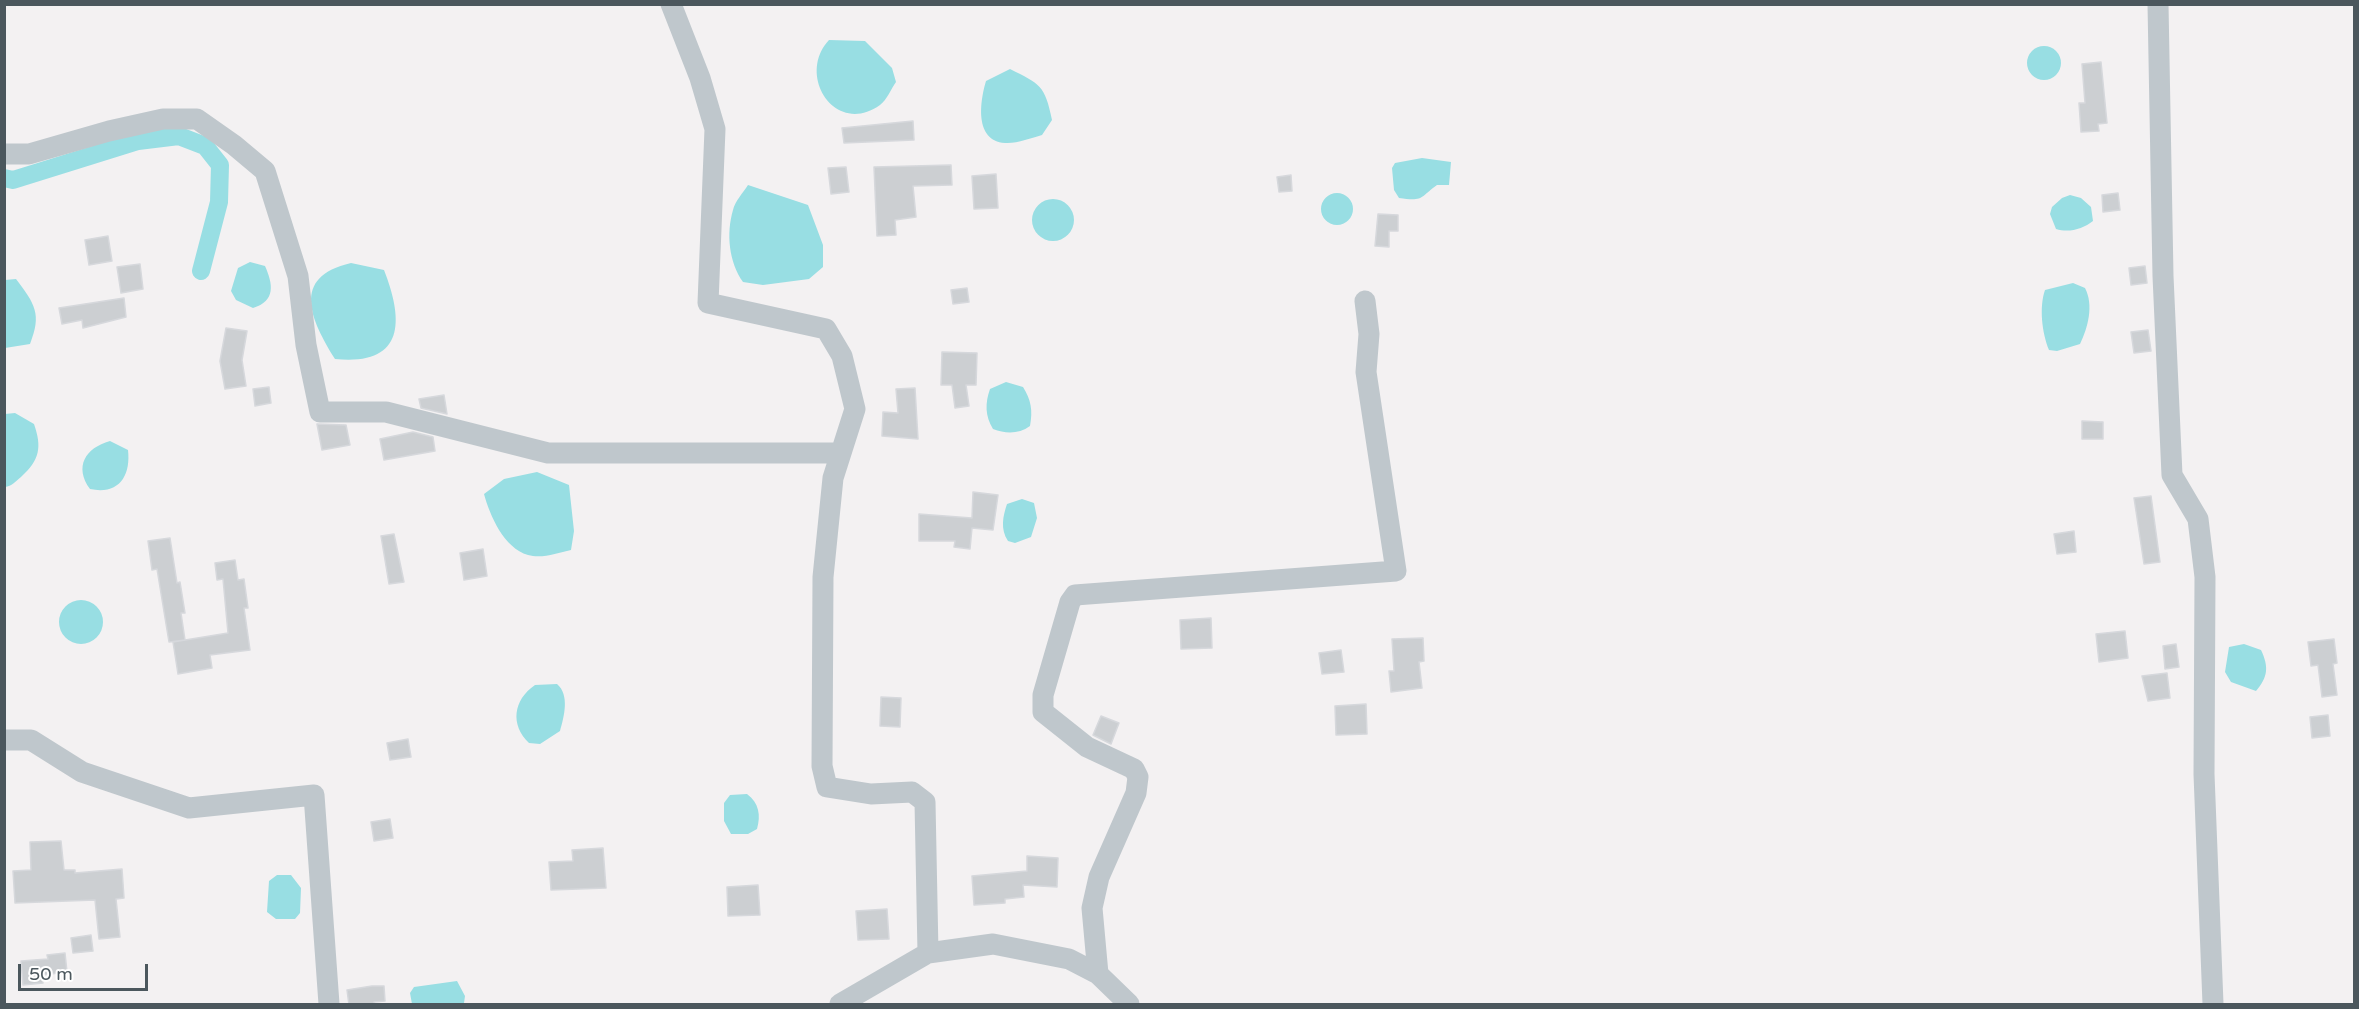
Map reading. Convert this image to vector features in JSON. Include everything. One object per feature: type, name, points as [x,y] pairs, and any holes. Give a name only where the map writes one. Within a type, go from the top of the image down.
[{"type":"street","points":[[671,4],[700,78],[715,129],[708,303],[826,329],[842,356],[855,409],[833,478],[823,577],[822,766],[827,787],[871,794],[912,792],[925,802],[928,953]]},
{"type":"street","points":[[2158,4],[2163,276],[2172,475],[2198,519],[2205,577],[2204,774],[2213,1005]]},
{"type":"street","points":[[4,154],[29,154],[109,131],[164,119],[197,119],[266,171],[298,276],[306,345],[320,412],[386,412],[548,453],[841,453]]},
{"type":"street","points":[[1098,974],[1092,908],[1099,877],[1136,793],[1138,777],[1134,770],[1088,747],[1043,712],[1043,695],[1070,602],[1075,595],[1396,571],[1366,372],[1369,334],[1365,301]]},
{"type":"street","points":[[4,740],[31,740],[81,772],[189,808],[314,795],[329,1005]]},
{"type":"street","points":[[840,1005],[928,953],[993,944],[1069,959],[1098,974],[1129,1005]]},
{"type":"water","points":[[829,40],[865,41],[892,68],[896,82],[880,105],[864,113],[848,113],[835,108],[825,98],[819,84],[817,69],[820,54]]},
{"type":"water","points":[[2044,46],[2056,51],[2061,63],[2056,75],[2044,80],[2032,75],[2027,63],[2032,51]]},
{"type":"water","points":[[1010,69],[1040,87],[1047,99],[1052,120],[1042,135],[1019,142],[1005,143],[995,141],[988,135],[984,128],[981,109],[986,81]]},
{"type":"water","points":[[1422,158],[1451,162],[1449,185],[1437,185],[1418,199],[1399,198],[1394,190],[1392,168],[1395,163]]},
{"type":"water","points":[[748,185],[808,205],[823,245],[823,267],[809,279],[763,285],[743,282],[732,257],[729,238],[734,207]]},
{"type":"water","points":[[1337,193],[1348,198],[1353,209],[1348,220],[1337,225],[1326,220],[1321,209],[1326,198]]},
{"type":"water","points":[[2070,195],[2081,198],[2091,207],[2093,221],[2076,230],[2056,229],[2050,214],[2052,207],[2062,198]]},
{"type":"water","points":[[1053,199],[1068,205],[1074,220],[1068,235],[1053,241],[1038,235],[1032,220],[1038,205]]},
{"type":"water","points":[[250,262],[265,266],[271,285],[266,301],[253,308],[236,300],[231,291],[238,268]]},
{"type":"water","points":[[351,263],[384,270],[395,306],[396,322],[393,336],[387,347],[375,355],[358,359],[335,359],[313,315],[311,302],[313,289],[319,278]]},
{"type":"water","points":[[16,279],[32,303],[36,325],[30,344],[5,348],[5,280]]},
{"type":"water","points":[[2073,283],[2085,288],[2088,295],[2089,316],[2085,331],[2080,344],[2057,351],[2049,350],[2042,320],[2045,290]]},
{"type":"water","points":[[1006,382],[1023,387],[1031,405],[1030,426],[1017,432],[993,429],[987,414],[990,389]]},
{"type":"water","points":[[15,413],[34,424],[38,453],[27,471],[13,484],[5,487],[5,414]]},
{"type":"water","points":[[110,441],[128,450],[125,476],[121,482],[108,489],[90,489],[83,473],[85,459],[94,448]]},
{"type":"water","points":[[537,472],[569,485],[574,531],[571,550],[539,556],[519,551],[499,530],[490,512],[484,494],[504,479]]},
{"type":"water","points":[[1022,499],[1034,503],[1037,518],[1031,537],[1015,543],[1008,541],[1005,536],[1003,518],[1007,504]]},
{"type":"water","points":[[81,600],[97,606],[103,622],[97,638],[81,644],[65,638],[59,622],[65,606]]},
{"type":"water","points":[[2244,644],[2261,650],[2265,662],[2265,676],[2256,691],[2231,682],[2225,672],[2229,647]]},
{"type":"water","points":[[557,684],[565,700],[560,731],[540,744],[529,743],[519,728],[518,705],[535,685]]},
{"type":"water","points":[[747,794],[754,801],[758,810],[757,829],[748,834],[731,834],[724,821],[724,803],[730,795]]},
{"type":"water","points":[[277,875],[291,875],[301,888],[300,913],[295,919],[276,919],[267,912],[269,881]]},
{"type":"water","points":[[457,981],[465,996],[464,1003],[412,1004],[410,993],[414,987]]},
{"type":"building","points":[[2101,62],[2107,123],[2098,124],[2099,131],[2081,132],[2079,103],[2085,103],[2082,64]]},
{"type":"building","points":[[913,121],[914,140],[844,143],[842,128]]},
{"type":"building","points":[[951,165],[952,185],[913,186],[916,217],[895,220],[896,235],[877,236],[874,167]]},
{"type":"building","points":[[846,167],[849,192],[831,194],[828,168]]},
{"type":"building","points":[[996,174],[998,208],[974,209],[972,176]]},
{"type":"building","points":[[1291,175],[1292,191],[1279,192],[1277,177]]},
{"type":"building","points":[[2118,193],[2120,210],[2103,212],[2102,195]]},
{"type":"building","points":[[1378,214],[1398,215],[1398,231],[1389,231],[1389,247],[1375,246]]},
{"type":"building","points":[[108,236],[112,261],[89,265],[85,240]]},
{"type":"building","points":[[140,264],[143,289],[121,293],[117,267]]},
{"type":"building","points":[[2145,266],[2147,283],[2131,285],[2129,268]]},
{"type":"building","points":[[967,288],[969,302],[953,304],[951,290]]},
{"type":"building","points":[[124,298],[126,317],[83,328],[82,320],[62,324],[59,308]]},
{"type":"building","points":[[226,328],[247,331],[242,360],[246,386],[225,389],[220,361]]},
{"type":"building","points":[[2148,330],[2151,351],[2134,353],[2131,332]]},
{"type":"building","points":[[942,352],[977,353],[976,385],[966,385],[969,406],[955,408],[952,385],[941,385]]},
{"type":"building","points":[[269,387],[271,403],[255,406],[253,389]]},
{"type":"building","points":[[915,388],[918,439],[882,436],[883,412],[898,413],[896,389]]},
{"type":"building","points":[[444,395],[447,414],[421,408],[419,399]]},
{"type":"building","points":[[2082,421],[2103,422],[2103,439],[2082,439]]},
{"type":"building","points":[[317,424],[346,425],[350,445],[322,450]]},
{"type":"building","points":[[413,432],[433,437],[435,451],[384,460],[380,439]]},
{"type":"building","points":[[973,492],[998,495],[993,530],[972,528],[970,549],[954,547],[955,541],[919,541],[919,514],[972,518]]},
{"type":"building","points":[[2151,496],[2160,562],[2144,564],[2134,498]]},
{"type":"building","points":[[2074,531],[2076,552],[2057,554],[2054,534]]},
{"type":"building","points":[[394,534],[404,582],[389,584],[381,536]]},
{"type":"building","points":[[170,538],[177,583],[180,582],[185,613],[181,613],[185,640],[169,642],[157,569],[152,570],[148,541]]},
{"type":"building","points":[[483,549],[487,576],[464,580],[460,553]]},
{"type":"building","points":[[235,560],[238,580],[244,579],[248,608],[244,608],[250,650],[210,655],[212,668],[178,674],[173,642],[228,633],[223,579],[217,580],[215,563]]},
{"type":"building","points":[[1211,618],[1212,648],[1181,649],[1180,620]]},
{"type":"building","points":[[2125,631],[2128,658],[2099,662],[2096,634]]},
{"type":"building","points":[[1423,638],[1424,661],[1419,662],[1422,688],[1391,692],[1389,671],[1394,671],[1392,639]]},
{"type":"building","points":[[2334,639],[2337,663],[2333,664],[2337,695],[2322,697],[2318,665],[2311,666],[2308,642]]},
{"type":"building","points":[[2176,644],[2179,667],[2165,669],[2163,646]]},
{"type":"building","points":[[1341,650],[1344,672],[1322,674],[1319,653]]},
{"type":"building","points":[[2167,673],[2170,698],[2148,701],[2142,676]]},
{"type":"building","points":[[881,697],[901,698],[900,727],[880,726]]},
{"type":"building","points":[[1366,704],[1367,734],[1336,735],[1335,706]]},
{"type":"building","points":[[2328,715],[2330,736],[2312,738],[2310,717]]},
{"type":"building","points":[[1101,716],[1119,723],[1111,744],[1093,735]]},
{"type":"building","points":[[408,739],[411,757],[390,760],[387,743]]},
{"type":"building","points":[[390,819],[393,838],[374,841],[371,822]]},
{"type":"building","points":[[61,841],[64,870],[75,870],[75,873],[122,869],[124,898],[116,899],[120,937],[99,939],[95,900],[15,903],[13,871],[31,870],[30,842]]},
{"type":"building","points":[[603,848],[606,888],[551,890],[549,862],[573,861],[572,850]]},
{"type":"building","points":[[1027,856],[1058,858],[1057,887],[1023,885],[1024,897],[1005,899],[1005,903],[974,905],[972,876],[1027,871]]},
{"type":"building","points":[[758,885],[760,915],[728,916],[727,887]]},
{"type":"building","points":[[887,909],[889,939],[858,940],[856,911]]},
{"type":"building","points":[[91,935],[93,951],[73,953],[71,938]]},
{"type":"building","points":[[65,953],[67,972],[42,975],[43,983],[23,985],[21,961],[48,959],[47,955]]},
{"type":"building","points":[[384,986],[385,1001],[374,1002],[375,1005],[349,1005],[347,990]]},
{"type":"waterway","points":[[4,178],[13,180],[138,141],[179,136],[205,146],[220,165],[219,202],[201,271]]}]
